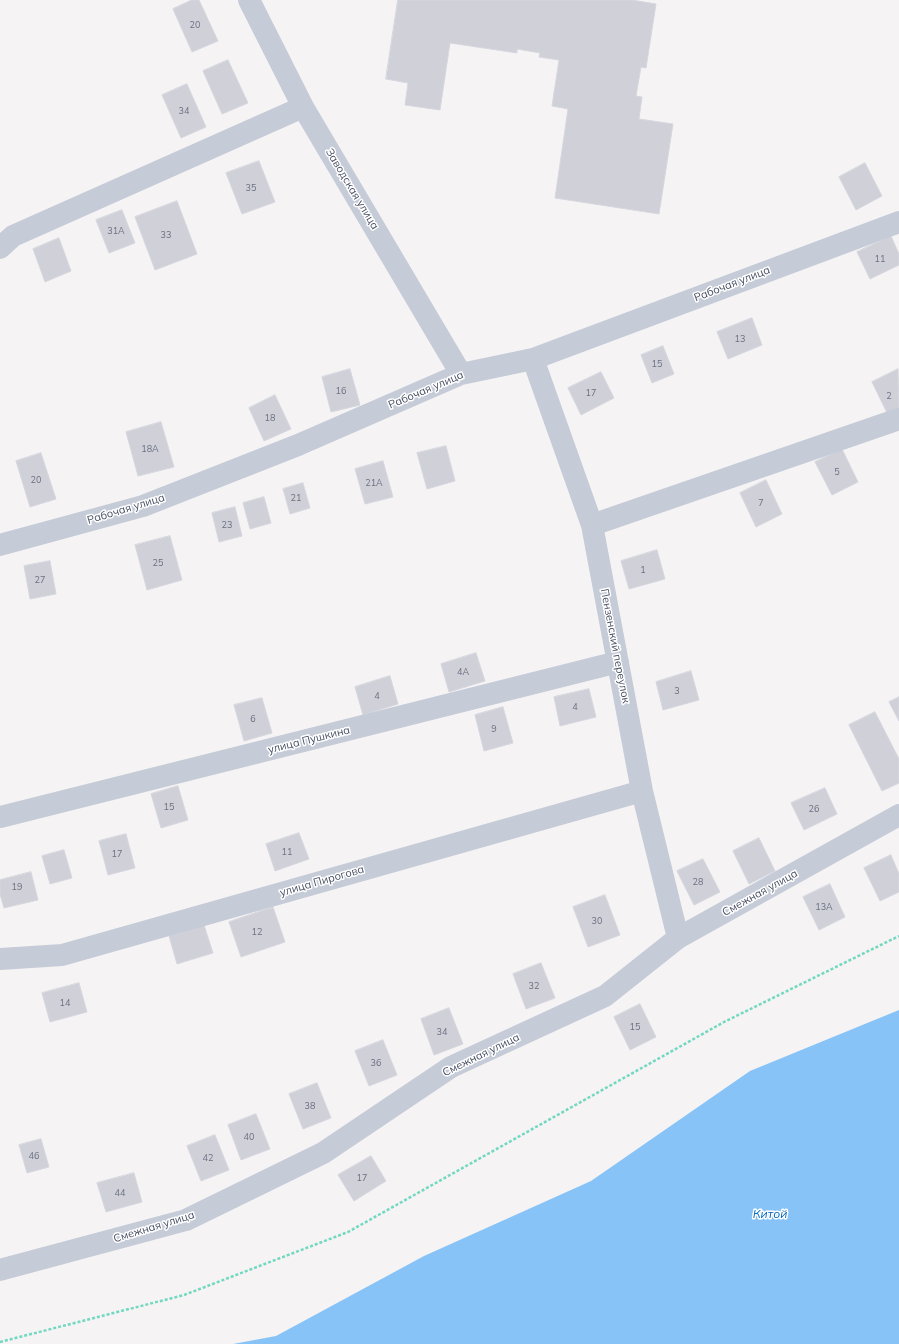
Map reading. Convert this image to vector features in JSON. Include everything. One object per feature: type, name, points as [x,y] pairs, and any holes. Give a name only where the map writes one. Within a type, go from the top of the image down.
[{"type":"street","name":"Заводская улица","points":[[249,0],[303,107],[461,374]]},
{"type":"street","points":[[0,248],[14,236],[303,107]]},
{"type":"street","name":"Рабочая улица","points":[[0,545],[143,506],[298,445],[461,374],[533,359],[899,222]]},
{"type":"street","name":"Пензенский переулок","points":[[533,359],[592,525],[642,791],[678,938]]},
{"type":"street","points":[[592,525],[899,419]]},
{"type":"street","name":"улица Пушкина","points":[[0,817],[618,662]]},
{"type":"street","name":"улица Пирогова","points":[[0,959],[62,955],[642,791]]},
{"type":"street","name":"Смежная улица","points":[[0,1270],[186,1220],[316,1157],[452,1067],[605,996],[678,938],[899,815]]},
{"type":"path","points":[[0,1342],[184,1295],[348,1232],[724,1022],[899,936]]},
{"type":"water","name":"Китой","points":[[899,1010],[899,1344],[233,1344],[276,1336],[424,1256],[591,1181],[750,1071]]},
{"type":"building","points":[[192,0],[199,0],[218,41],[192,52],[173,9]]},
{"type":"building","points":[[398,0],[632,0],[656,4],[646,68],[641,67],[636,96],[642,97],[639,119],[673,124],[659,214],[555,198],[568,109],[552,106],[559,60],[539,57],[540,53],[517,49],[517,53],[450,43],[440,110],[405,105],[408,83],[386,79]]},
{"type":"building","points":[[228,60],[248,103],[222,114],[203,71]]},
{"type":"building","points":[[187,84],[206,127],[181,138],[162,95]]},
{"type":"building","points":[[259,161],[275,202],[242,214],[226,173]]},
{"type":"building","points":[[865,163],[882,196],[856,210],[839,177]]},
{"type":"building","points":[[177,201],[197,254],[155,270],[135,217]]},
{"type":"building","points":[[122,210],[135,243],[109,253],[96,220]]},
{"type":"building","points":[[891,236],[899,254],[899,265],[870,279],[857,252]]},
{"type":"building","points":[[59,238],[71,271],[45,282],[33,249]]},
{"type":"building","points":[[752,318],[762,345],[728,359],[717,332]]},
{"type":"building","points":[[663,346],[674,374],[652,383],[641,355]]},
{"type":"building","points":[[350,369],[360,405],[331,412],[322,377]]},
{"type":"building","points":[[898,369],[899,410],[888,415],[872,382]]},
{"type":"building","points":[[601,372],[614,398],[581,415],[568,388]]},
{"type":"building","points":[[275,395],[291,429],[264,441],[249,408]]},
{"type":"building","points":[[161,422],[174,467],[138,476],[126,432]]},
{"type":"building","points":[[446,446],[455,481],[427,489],[417,453]]},
{"type":"building","points":[[842,449],[858,482],[832,495],[815,462]]},
{"type":"building","points":[[41,453],[56,499],[30,507],[16,461]]},
{"type":"building","points":[[383,461],[393,497],[365,504],[355,469]]},
{"type":"building","points":[[766,480],[782,514],[756,527],[740,493]]},
{"type":"building","points":[[303,483],[310,508],[290,514],[283,489]]},
{"type":"building","points":[[264,497],[271,523],[250,529],[243,503]]},
{"type":"building","points":[[235,507],[242,536],[219,542],[212,513]]},
{"type":"building","points":[[170,536],[182,580],[147,590],[135,545]]},
{"type":"building","points":[[657,550],[665,579],[629,589],[621,561]]},
{"type":"building","points":[[50,561],[56,594],[30,599],[24,566]]},
{"type":"building","points":[[476,653],[485,681],[449,692],[441,664]]},
{"type":"building","points":[[691,671],[699,700],[663,710],[656,682]]},
{"type":"building","points":[[390,676],[398,704],[363,715],[355,687]]},
{"type":"building","points":[[589,689],[596,717],[560,726],[554,697]]},
{"type":"building","points":[[899,697],[899,721],[889,702]]},
{"type":"building","points":[[262,698],[272,733],[244,741],[234,705]]},
{"type":"building","points":[[503,707],[513,743],[484,751],[475,715]]},
{"type":"building","points":[[875,712],[899,759],[899,783],[882,791],[849,725]]},
{"type":"building","points":[[178,786],[188,820],[161,828],[151,794]]},
{"type":"building","points":[[825,788],[837,814],[804,830],[791,803]]},
{"type":"building","points":[[299,833],[309,859],[275,871],[266,844]]},
{"type":"building","points":[[126,834],[135,868],[108,875],[99,841]]},
{"type":"building","points":[[759,838],[775,871],[749,884],[733,851]]},
{"type":"building","points":[[64,850],[72,878],[50,884],[42,856]]},
{"type":"building","points":[[891,855],[899,874],[899,892],[880,901],[864,868]]},
{"type":"building","points":[[703,859],[720,892],[694,905],[677,871]]},
{"type":"building","points":[[31,872],[38,900],[4,908],[0,894],[0,880]]},
{"type":"building","points":[[830,884],[845,917],[819,930],[803,897]]},
{"type":"building","points":[[605,895],[620,935],[588,947],[573,907]]},
{"type":"building","points":[[273,907],[285,942],[241,957],[229,922]]},
{"type":"building","points":[[204,925],[213,953],[177,964],[169,936]]},
{"type":"building","points":[[541,963],[555,998],[526,1009],[513,974]]},
{"type":"building","points":[[79,983],[87,1012],[50,1022],[42,993]]},
{"type":"building","points":[[640,1004],[656,1037],[630,1050],[614,1017]]},
{"type":"building","points":[[449,1008],[463,1044],[434,1055],[421,1019]]},
{"type":"building","points":[[383,1040],[397,1075],[369,1086],[355,1051]]},
{"type":"building","points":[[317,1083],[331,1118],[303,1129],[289,1094]]},
{"type":"building","points":[[256,1114],[270,1149],[241,1160],[228,1125]]},
{"type":"building","points":[[215,1135],[229,1170],[201,1181],[187,1146]]},
{"type":"building","points":[[41,1139],[49,1167],[27,1173],[19,1145]]},
{"type":"building","points":[[371,1156],[386,1181],[354,1201],[338,1175]]},
{"type":"building","points":[[134,1173],[142,1202],[106,1212],[97,1183]]}]
